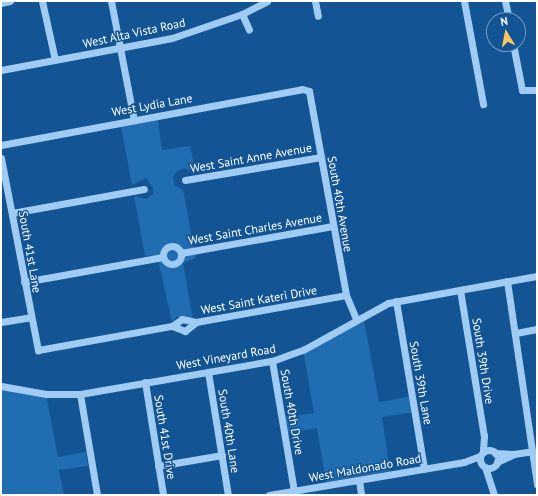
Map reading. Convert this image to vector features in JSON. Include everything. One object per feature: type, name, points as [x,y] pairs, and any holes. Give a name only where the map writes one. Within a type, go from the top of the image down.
[{"type":"street","points":[[1,3],[10,1]]},
{"type":"street","points":[[42,1],[55,60]]},
{"type":"street","points":[[111,1],[134,120]]},
{"type":"street","name":"West Alta Vista Road","points":[[1,70],[121,49],[178,36],[242,14],[267,1]]},
{"type":"street","points":[[315,1],[318,16]]},
{"type":"street","points":[[464,1],[483,104]]},
{"type":"street","points":[[505,1],[507,12]]},
{"type":"street","points":[[242,14],[249,30]]},
{"type":"street","points":[[515,52],[522,90],[537,90]]},
{"type":"street","name":"West Lydia Lane","points":[[1,145],[302,89],[308,91]]},
{"type":"street","name":"South 40th Avenue","points":[[308,91],[346,295],[356,318]]},
{"type":"street","name":"West Saint Anne Avenue","points":[[185,180],[321,157]]},
{"type":"street","name":"South 41st Lane","points":[[1,158],[38,350]]},
{"type":"street","points":[[12,213],[144,189]]},
{"type":"street","name":"West Saint Charles Avenue","points":[[181,253],[333,226]]},
{"type":"street","name":"West Saint Charles Avenue","points":[[170,246],[179,249],[181,253],[181,258],[174,264],[169,264],[162,257],[166,248],[170,246]]},
{"type":"street","name":"West Saint Charles Avenue","points":[[24,282],[162,257]]},
{"type":"street","name":"West Vineyard Road","points":[[1,386],[46,394],[80,394],[272,361],[303,350],[356,318],[396,301],[537,276]]},
{"type":"street","points":[[508,281],[537,485]]},
{"type":"street","name":"South 39th Drive","points":[[460,290],[484,436],[482,454]]},
{"type":"street","name":"West Saint Kateri Drive","points":[[38,350],[172,326],[185,331],[196,322],[346,295]]},
{"type":"street","name":"South 39th Lane","points":[[396,301],[424,469]]},
{"type":"street","points":[[1,322],[31,317]]},
{"type":"street","points":[[172,326],[182,319],[196,322]]},
{"type":"street","points":[[516,333],[537,330]]},
{"type":"street","name":"South 40th Drive","points":[[272,361],[294,491]]},
{"type":"street","name":"South 40th Lane","points":[[208,372],[228,495]]},
{"type":"street","name":"South 41st Drive","points":[[145,382],[163,495]]},
{"type":"street","points":[[80,394],[97,495]]},
{"type":"street","name":"South 39th Drive","points":[[484,436],[493,452],[495,464]]},
{"type":"street","points":[[493,452],[514,454],[532,451]]},
{"type":"street","name":"West Maldonado Road","points":[[269,495],[464,462],[482,454],[493,452]]},
{"type":"street","points":[[482,454],[484,466],[492,482],[494,495]]},
{"type":"street","points":[[492,482],[495,464],[514,454]]},
{"type":"street","points":[[158,466],[222,455]]},
{"type":"street","name":"West Maldonado Road","points":[[464,462],[484,466],[495,464]]},
{"type":"street","points":[[359,480],[361,495]]},
{"type":"shaded area","points":[[158,120],[162,150],[190,146],[196,174],[184,168],[176,172],[173,177],[175,186],[183,190],[196,258],[183,263],[193,319],[177,317],[172,322],[157,255],[145,256],[134,196],[146,199],[153,194],[153,188],[146,178],[132,185],[121,127]]},
{"type":"shaded area","points":[[363,314],[379,402],[412,396],[415,412],[382,417],[390,471],[326,482],[317,428],[284,434],[282,418],[314,413],[303,350]]},
{"type":"shaded area","points":[[1,386],[46,394],[58,457],[86,452],[88,466],[59,470],[64,495],[1,495]]}]
